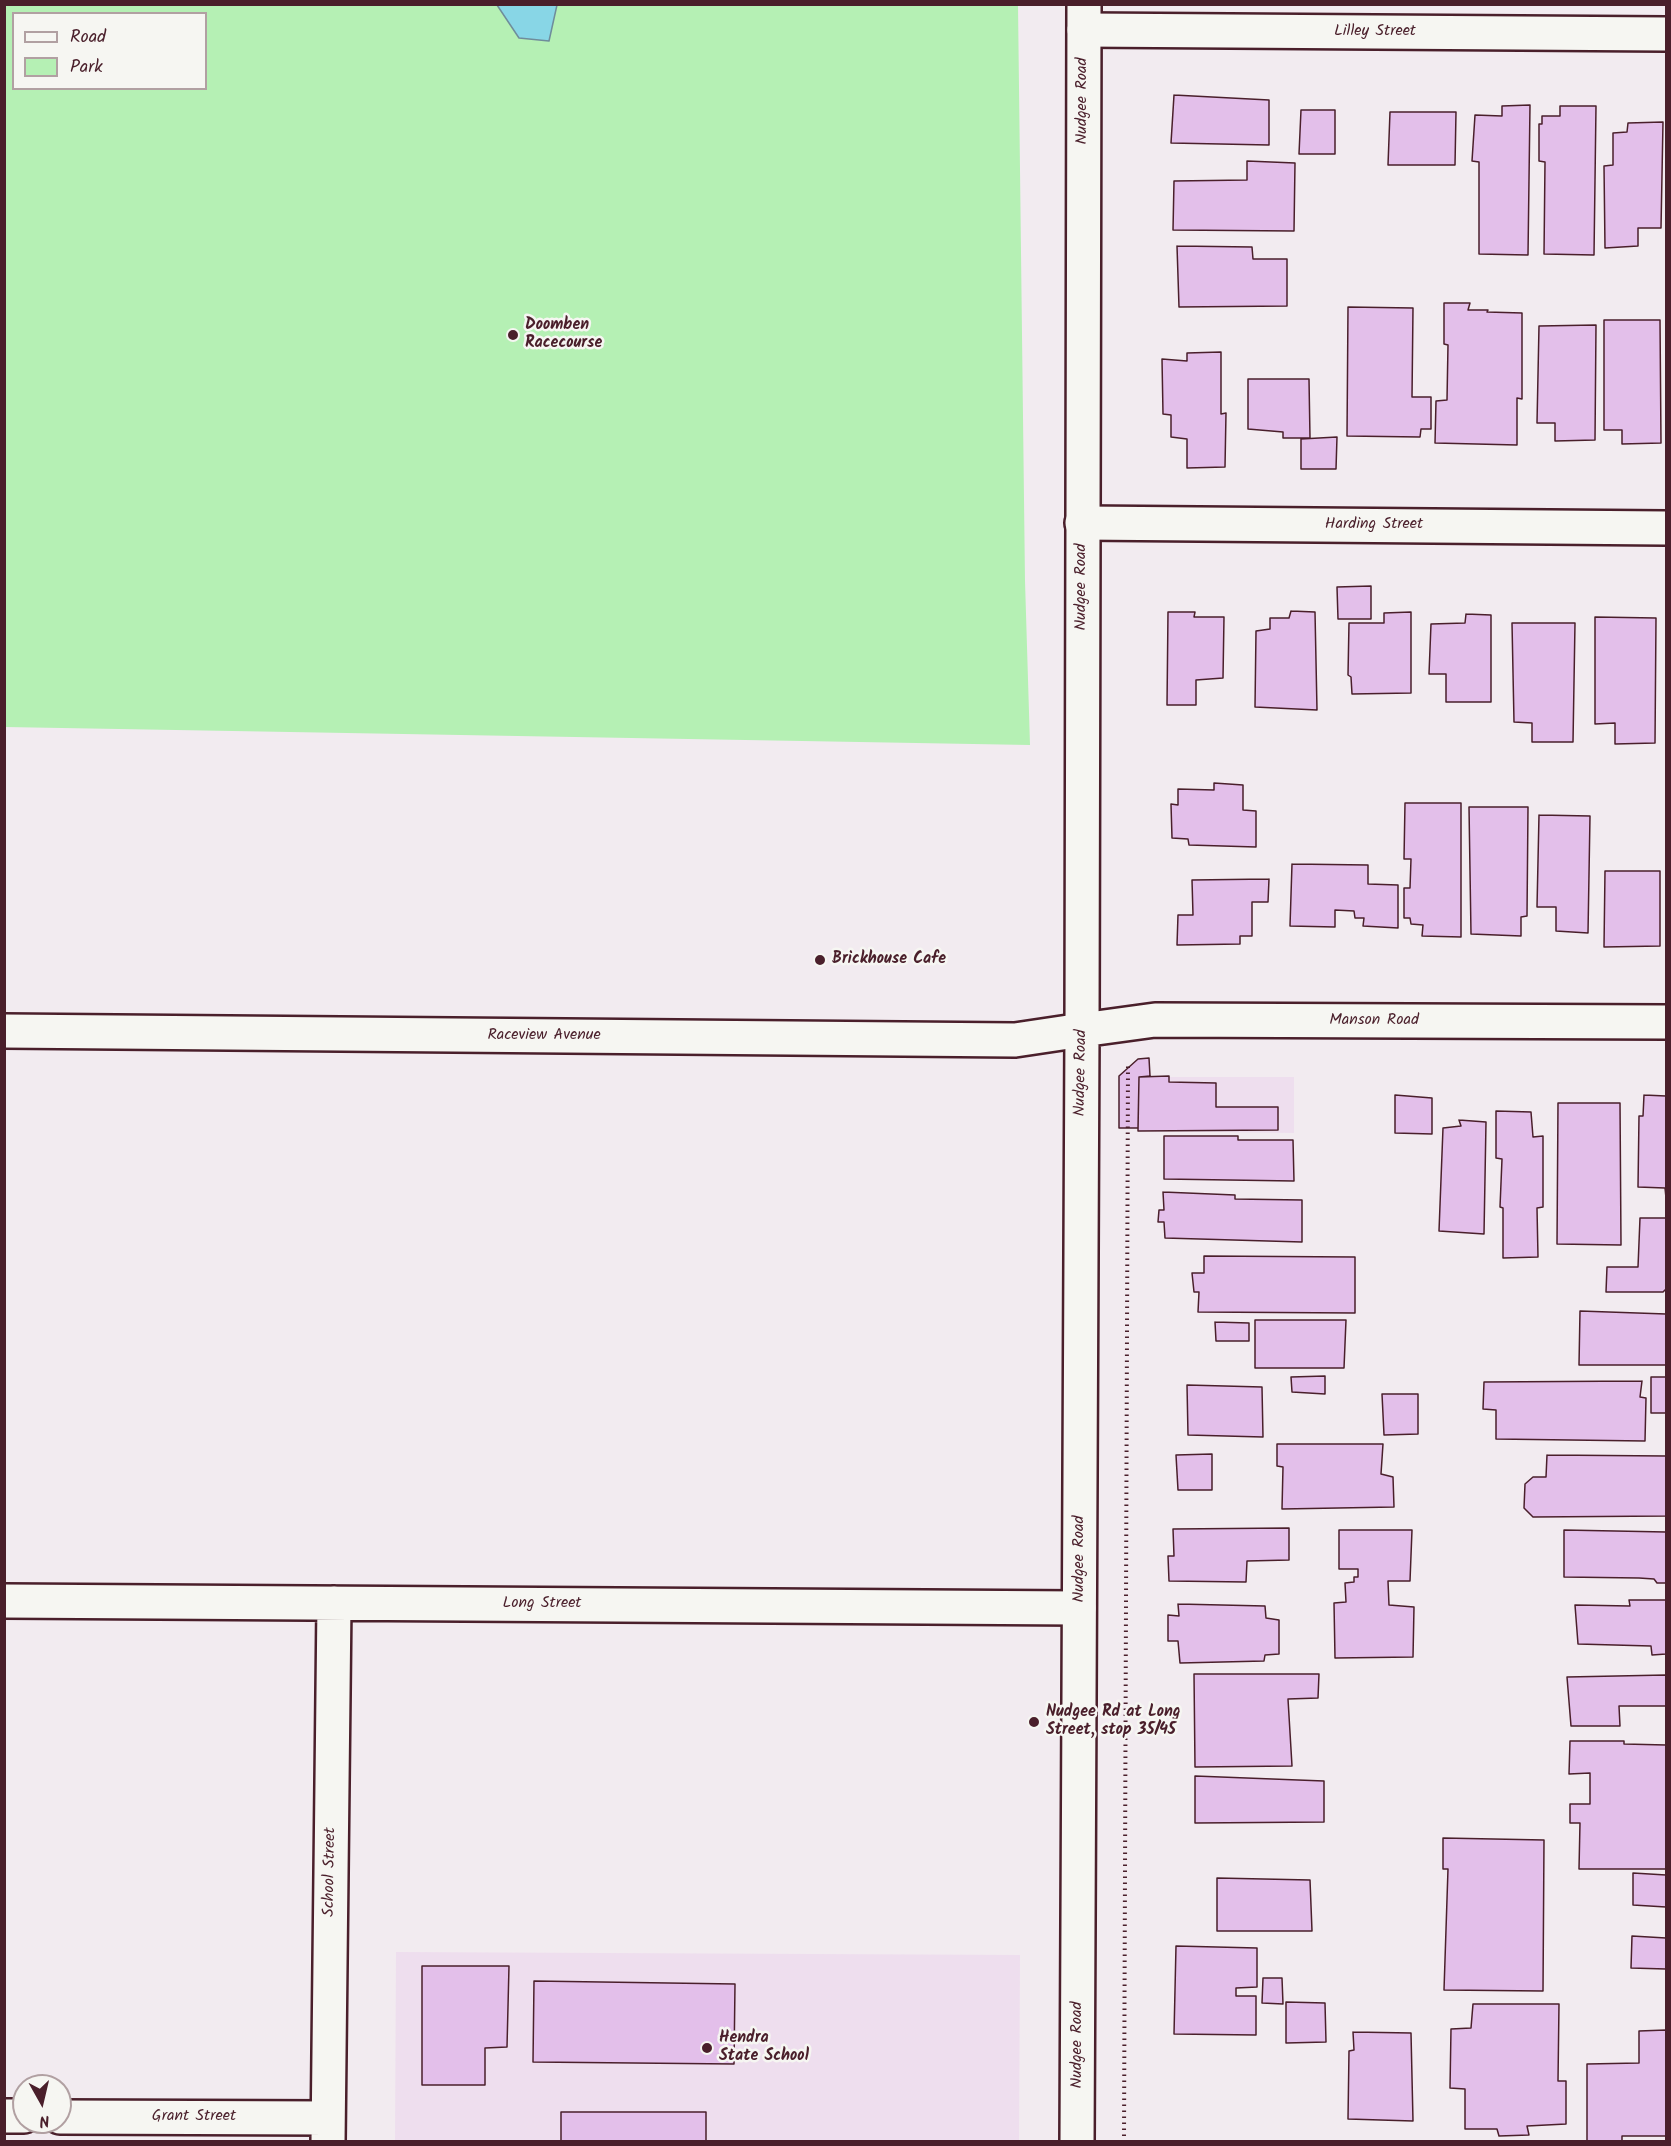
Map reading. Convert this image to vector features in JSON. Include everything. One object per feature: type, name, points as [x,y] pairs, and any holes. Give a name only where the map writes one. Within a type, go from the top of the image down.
[{"type":"street","name":"Lilley Street","points":[[1084,17],[1666,34]]},
{"type":"street","name":"Nudgee Road","points":[[1077,2142],[1084,17]]},
{"type":"street","name":"Harding Street","points":[[1082,523],[1666,528]]},
{"type":"street","name":"Manson Road","points":[[1082,1030],[1155,1020],[1666,1022]]},
{"type":"street","name":"Raceview Avenue","points":[[4,1031],[1015,1040],[1082,1030]]},
{"type":"street","name":"Long Street","points":[[4,1601],[1079,1608]]},
{"type":"street","name":"School Street","points":[[328,2130],[334,1603]]},
{"type":"street","name":"Grant Street","points":[[72,2117],[328,2130]]},
{"type":"path","points":[[1124,2142],[1128,1064]]},
{"type":"shaded area","points":[[1139,1077],[1294,1077],[1294,1133],[1138,1131]]},
{"type":"shaded area","name":"Hendra State School","points":[[396,1952],[1020,1955],[1019,2141],[395,2142]]},
{"type":"green space","name":"Doomben Racecourse","points":[[5,5],[1018,5],[1025,581],[1030,745],[5,727]]},
{"type":"water","points":[[497,5],[557,5],[549,41],[519,38]]},
{"type":"building","points":[[1174,95],[1269,100],[1269,145],[1171,143]]},
{"type":"building","points":[[1530,105],[1528,255],[1479,254],[1479,162],[1472,161],[1475,115],[1502,116],[1502,106]]},
{"type":"building","points":[[1560,106],[1596,106],[1594,255],[1544,254],[1545,162],[1539,161],[1539,124],[1542,124],[1542,116],[1560,116]]},
{"type":"building","points":[[1301,110],[1335,110],[1335,154],[1299,154]]},
{"type":"building","points":[[1390,112],[1456,112],[1455,165],[1388,165]]},
{"type":"building","points":[[1663,122],[1661,228],[1638,228],[1638,246],[1605,248],[1604,166],[1613,165],[1613,133],[1627,132],[1628,123]]},
{"type":"building","points":[[1247,161],[1295,163],[1294,231],[1173,230],[1174,181],[1247,180]]},
{"type":"building","points":[[1177,246],[1252,247],[1253,259],[1287,259],[1287,306],[1179,307]]},
{"type":"building","points":[[1444,303],[1470,303],[1468,310],[1522,313],[1522,399],[1517,398],[1517,445],[1435,443],[1436,401],[1447,400],[1448,345],[1444,344]]},
{"type":"building","points":[[1348,307],[1413,308],[1412,397],[1431,397],[1431,429],[1421,429],[1420,437],[1347,436]]},
{"type":"building","points":[[1604,320],[1660,320],[1661,443],[1622,444],[1622,430],[1604,430]]},
{"type":"building","points":[[1596,325],[1595,440],[1555,441],[1555,423],[1537,423],[1539,326]]},
{"type":"building","points":[[1221,352],[1221,414],[1226,413],[1225,467],[1187,468],[1187,439],[1171,437],[1171,415],[1163,414],[1162,359],[1187,361],[1187,353]]},
{"type":"building","points":[[1248,379],[1309,379],[1310,438],[1283,438],[1283,432],[1248,429]]},
{"type":"building","points":[[1337,437],[1336,469],[1301,469],[1301,439]]},
{"type":"building","points":[[1371,586],[1371,619],[1338,619],[1337,587]]},
{"type":"building","points":[[1291,611],[1315,612],[1317,710],[1255,707],[1256,631],[1270,629],[1270,618],[1289,618]]},
{"type":"building","points":[[1168,612],[1195,612],[1194,617],[1224,617],[1223,678],[1196,680],[1196,705],[1167,705]]},
{"type":"building","points":[[1411,612],[1411,693],[1352,694],[1351,677],[1348,675],[1349,623],[1384,623],[1384,613]]},
{"type":"building","points":[[1466,614],[1491,615],[1491,702],[1446,702],[1446,674],[1429,674],[1431,624],[1465,623]]},
{"type":"building","points":[[1595,617],[1656,618],[1655,743],[1615,744],[1615,723],[1595,724]]},
{"type":"building","points":[[1512,623],[1575,623],[1573,742],[1532,742],[1532,723],[1514,722]]},
{"type":"building","points":[[1214,783],[1243,785],[1243,810],[1256,811],[1256,847],[1189,845],[1188,839],[1172,838],[1171,804],[1178,805],[1178,789],[1214,790]]},
{"type":"building","points":[[1405,803],[1461,803],[1461,937],[1422,936],[1423,925],[1411,924],[1410,918],[1404,918],[1404,888],[1410,888],[1411,859],[1404,859]]},
{"type":"building","points":[[1469,807],[1528,807],[1527,916],[1521,917],[1521,936],[1471,934]]},
{"type":"building","points":[[1539,815],[1590,816],[1588,933],[1556,931],[1556,907],[1537,907]]},
{"type":"building","points":[[1292,864],[1368,865],[1368,884],[1398,885],[1398,928],[1363,926],[1364,918],[1355,918],[1354,911],[1335,910],[1335,927],[1290,926]]},
{"type":"building","points":[[1605,871],[1660,871],[1660,946],[1604,947]]},
{"type":"building","points":[[1269,879],[1268,902],[1252,902],[1252,936],[1240,936],[1240,944],[1177,945],[1178,915],[1193,915],[1192,880]]},
{"type":"building","points":[[1149,1058],[1150,1076],[1139,1077],[1138,1128],[1119,1128],[1119,1076],[1138,1059]]},
{"type":"building","points":[[1169,1076],[1169,1082],[1216,1083],[1216,1107],[1278,1107],[1278,1130],[1138,1131],[1139,1077]]},
{"type":"building","points":[[1395,1095],[1432,1098],[1432,1134],[1395,1133]]},
{"type":"building","points":[[1644,1095],[1666,1096],[1666,1198],[1665,1188],[1638,1187],[1639,1116],[1643,1116]]},
{"type":"building","points":[[1558,1103],[1620,1103],[1621,1245],[1557,1244]]},
{"type":"building","points":[[1496,1111],[1531,1112],[1533,1137],[1543,1136],[1543,1207],[1537,1208],[1538,1257],[1503,1258],[1503,1208],[1500,1207],[1502,1159],[1496,1158]]},
{"type":"building","points":[[1459,1120],[1486,1122],[1484,1234],[1439,1231],[1443,1128],[1461,1126]]},
{"type":"building","points":[[1164,1136],[1238,1136],[1238,1140],[1293,1140],[1294,1181],[1164,1179]]},
{"type":"building","points":[[1163,1192],[1235,1195],[1235,1199],[1302,1200],[1302,1242],[1165,1238],[1164,1222],[1158,1222],[1159,1210],[1164,1210]]},
{"type":"building","points":[[1640,1218],[1666,1218],[1666,1289],[1663,1292],[1606,1292],[1607,1267],[1638,1267]]},
{"type":"building","points":[[1204,1256],[1355,1257],[1355,1313],[1198,1312],[1199,1292],[1194,1292],[1192,1273],[1204,1273]]},
{"type":"building","points":[[1580,1311],[1666,1314],[1666,1365],[1579,1365]]},
{"type":"building","points":[[1255,1320],[1346,1320],[1344,1368],[1255,1368]]},
{"type":"building","points":[[1215,1322],[1249,1323],[1249,1341],[1216,1341]]},
{"type":"building","points":[[1325,1376],[1325,1394],[1292,1392],[1291,1377]]},
{"type":"building","points":[[1651,1377],[1666,1377],[1666,1413],[1651,1413]]},
{"type":"building","points":[[1642,1381],[1640,1397],[1646,1398],[1645,1441],[1496,1439],[1496,1410],[1483,1409],[1484,1382]]},
{"type":"building","points":[[1187,1385],[1262,1387],[1263,1437],[1188,1435]]},
{"type":"building","points":[[1382,1394],[1418,1394],[1418,1434],[1384,1435]]},
{"type":"building","points":[[1277,1444],[1383,1444],[1381,1474],[1393,1477],[1394,1507],[1282,1509],[1283,1467],[1277,1466]]},
{"type":"building","points":[[1212,1454],[1212,1490],[1178,1490],[1176,1455]]},
{"type":"building","points":[[1547,1455],[1666,1456],[1666,1516],[1533,1517],[1524,1508],[1525,1484],[1533,1477],[1546,1477]]},
{"type":"building","points":[[1289,1528],[1289,1560],[1247,1561],[1246,1582],[1169,1581],[1168,1556],[1174,1556],[1173,1529]]},
{"type":"building","points":[[1339,1530],[1412,1530],[1410,1581],[1388,1581],[1389,1605],[1414,1607],[1413,1657],[1335,1658],[1334,1603],[1346,1602],[1345,1583],[1354,1582],[1354,1577],[1358,1577],[1358,1569],[1339,1569]]},
{"type":"building","points":[[1564,1530],[1666,1532],[1666,1583],[1639,1578],[1564,1577]]},
{"type":"building","points":[[1629,1600],[1666,1600],[1666,1654],[1652,1655],[1651,1646],[1578,1644],[1575,1605],[1630,1606]]},
{"type":"building","points":[[1178,1604],[1265,1606],[1266,1618],[1279,1620],[1279,1654],[1265,1655],[1264,1661],[1180,1663],[1178,1641],[1168,1641],[1168,1615],[1179,1616]]},
{"type":"building","points":[[1194,1674],[1319,1674],[1318,1698],[1288,1699],[1292,1766],[1195,1767]]},
{"type":"building","points":[[1666,1675],[1666,1706],[1619,1706],[1620,1726],[1571,1726],[1567,1677]]},
{"type":"building","points":[[1570,1741],[1624,1741],[1624,1744],[1666,1745],[1666,1869],[1579,1869],[1580,1823],[1570,1823],[1570,1804],[1590,1804],[1590,1773],[1569,1774]]},
{"type":"building","points":[[1195,1776],[1324,1781],[1324,1822],[1195,1823]]},
{"type":"building","points":[[1443,1838],[1544,1840],[1543,1991],[1444,1990],[1448,1869],[1443,1869]]},
{"type":"building","points":[[1633,1873],[1666,1875],[1666,1907],[1633,1905]]},
{"type":"building","points":[[1217,1878],[1310,1880],[1312,1931],[1217,1931]]},
{"type":"building","points":[[1632,1936],[1666,1938],[1666,1969],[1631,1968]]},
{"type":"building","points":[[1176,1946],[1257,1948],[1257,1987],[1236,1988],[1236,1996],[1256,1996],[1256,2035],[1174,2034]]},
{"type":"building","points":[[422,1966],[509,1966],[507,2047],[485,2048],[485,2085],[422,2085]]},
{"type":"building","points":[[1263,1978],[1282,1978],[1283,2004],[1262,2003]]},
{"type":"building","points":[[534,1981],[735,1984],[734,2064],[533,2062]]},
{"type":"building","points":[[1286,2002],[1325,2003],[1326,2042],[1286,2043]]},
{"type":"building","points":[[1473,2004],[1559,2004],[1558,2081],[1566,2081],[1566,2124],[1527,2126],[1529,2135],[1499,2136],[1497,2129],[1465,2129],[1465,2089],[1450,2088],[1451,2029],[1471,2028]]},
{"type":"building","points":[[1666,2030],[1666,2136],[1622,2136],[1622,2142],[1587,2142],[1587,2064],[1639,2063],[1639,2031]]},
{"type":"building","points":[[1353,2032],[1411,2033],[1413,2121],[1348,2119],[1349,2051],[1354,2050]]},
{"type":"building","points":[[561,2112],[706,2112],[706,2142],[561,2142]]},
{"type":"place","name":"Doomben Racecourse","points":[[513,335]]},
{"type":"place","name":"Brickhouse Cafe","points":[[820,960]]},
{"type":"place","name":"Nudgee Rd at Long Street, stop 35/45","points":[[1034,1722]]},
{"type":"place","name":"Hendra State School","points":[[707,2048]]}]
